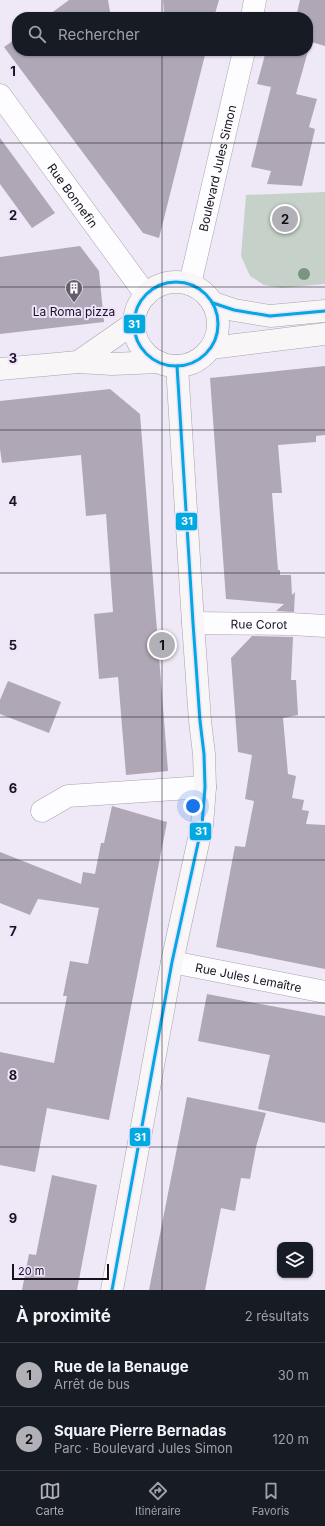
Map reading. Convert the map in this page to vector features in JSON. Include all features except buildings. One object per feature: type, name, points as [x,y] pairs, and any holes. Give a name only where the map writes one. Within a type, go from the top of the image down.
[{"type":"main road","points":[[168,364],[148,356],[140,346],[135,335],[134,323],[135,312],[139,303],[155,287],[166,283],[178,282],[190,284],[199,289],[213,303],[234,310],[270,316],[325,311]]},
{"type":"main road","points":[[0,369],[78,362],[112,364],[190,364],[202,357],[211,348],[216,337],[218,326],[217,315],[213,303]]},
{"type":"main road","points":[[78,362],[134,323]]},
{"type":"main road","points":[[211,348],[325,334]]},
{"type":"main road","points":[[112,1290],[172,962],[202,825],[205,787],[204,754],[200,721],[193,623],[168,364]]},
{"type":"street","points":[[253,12],[255,0]]},
{"type":"street","name":"Boulevard Jules Simon","points":[[190,284],[243,56]]},
{"type":"street","name":"Rue Bonnefin","points":[[0,95],[146,295]]},
{"type":"street","name":"Rue Corot","points":[[193,623],[291,624],[325,626]]},
{"type":"street","points":[[42,811],[68,796],[205,787]]},
{"type":"street","name":"Rue Jules Lemaître","points":[[172,962],[325,992]]},
{"type":"shaded area","points":[[325,192],[325,284],[282,288],[264,285],[250,276],[241,256],[246,195]]},
{"type":"transit line","name":"31","points":[[176,282],[192,285],[206,294],[215,308],[218,324],[215,340],[206,354],[192,363],[176,366],[160,363],[146,354],[137,340],[134,324],[137,308],[146,294],[160,285],[176,282]]},
{"type":"transit line","name":"31","points":[[213,303],[234,310],[270,316],[325,311]]},
{"type":"transit line","name":"31","points":[[112,1290],[172,962],[202,825],[205,787],[177,366]]},
{"type":"place","name":"Square Pierre Bernadas","points":[[285,219]]},
{"type":"place","name":"La Roma pizza","points":[[74,303]]},
{"type":"place","name":"Rue de la Benauge","points":[[162,645]]}]
